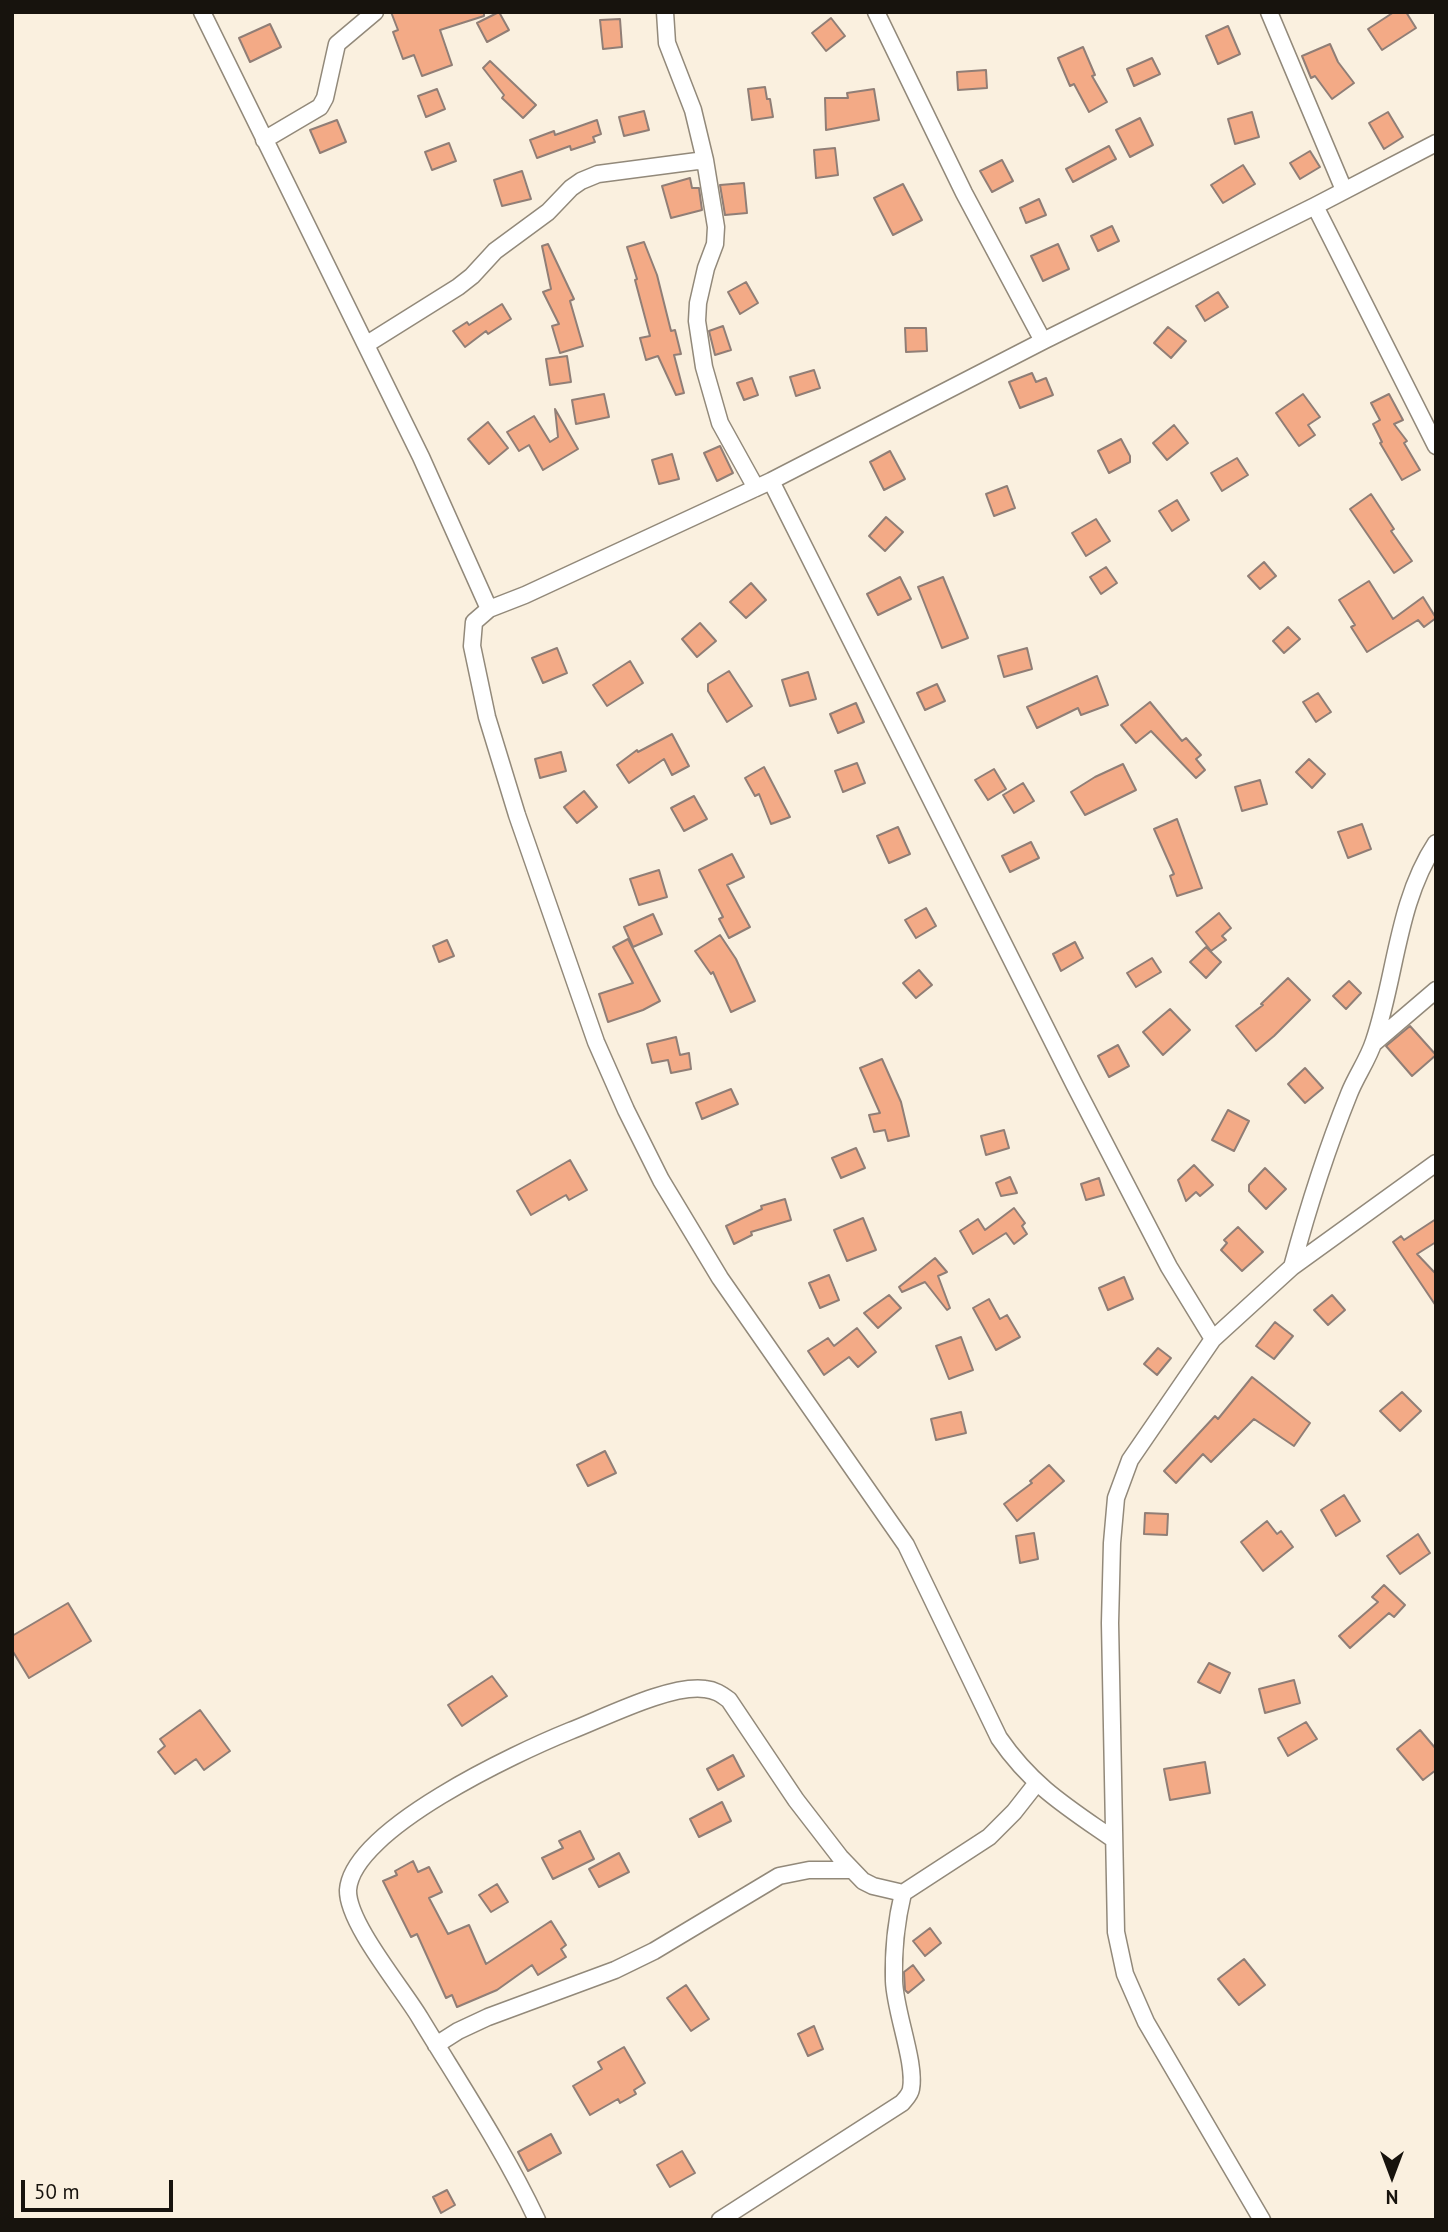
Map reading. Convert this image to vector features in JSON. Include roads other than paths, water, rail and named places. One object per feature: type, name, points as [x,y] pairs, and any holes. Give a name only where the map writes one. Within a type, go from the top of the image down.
[{"type":"street","points":[[202,12],[367,344],[489,609]]},
{"type":"street","points":[[264,140],[320,107],[325,98],[337,44],[375,12]]},
{"type":"street","points":[[665,12],[670,55],[693,110],[705,160],[716,237],[698,303],[704,367],[720,423],[764,484],[1169,1267],[1213,1339]]},
{"type":"street","points":[[1269,12],[1344,190]]},
{"type":"street","points":[[881,13],[964,193],[1043,341]]},
{"type":"street","points":[[1113,1839],[1036,1784],[1017,1764],[999,1738],[906,1545],[720,1278],[662,1180],[626,1110],[596,1042],[517,815],[487,717],[472,646],[474,622],[489,609],[764,484],[1436,143]]},
{"type":"street","points":[[367,344],[458,287],[495,251],[548,212],[581,181],[597,174],[705,160]]},
{"type":"street","points":[[1315,206],[1436,446]]},
{"type":"street","points":[[1292,1267],[1337,1124],[1354,1080],[1374,1043],[1411,897],[1425,860],[1436,843]]},
{"type":"street","points":[[1374,1043],[1436,990]]},
{"type":"street","points":[[1262,2220],[1146,2022],[1125,1974],[1116,1932],[1110,1623],[1116,1497],[1130,1460],[1213,1339],[1292,1267],[1436,1163]]},
{"type":"street","points":[[537,2220],[512,2172],[436,2045],[358,1922],[348,1889],[352,1874],[373,1846],[401,1822],[447,1793],[535,1746],[640,1703],[682,1690],[704,1688],[719,1692],[729,1700],[796,1800],[852,1870],[873,1886],[902,1893],[989,1837],[1014,1812],[1036,1784]]},
{"type":"street","points":[[436,2045],[488,2017],[615,1970],[654,1951],[779,1876],[808,1870],[852,1870]]},
{"type":"street","points":[[720,2220],[902,2103],[910,2093],[911,2070],[894,1982],[896,1933],[902,1893]]}]
